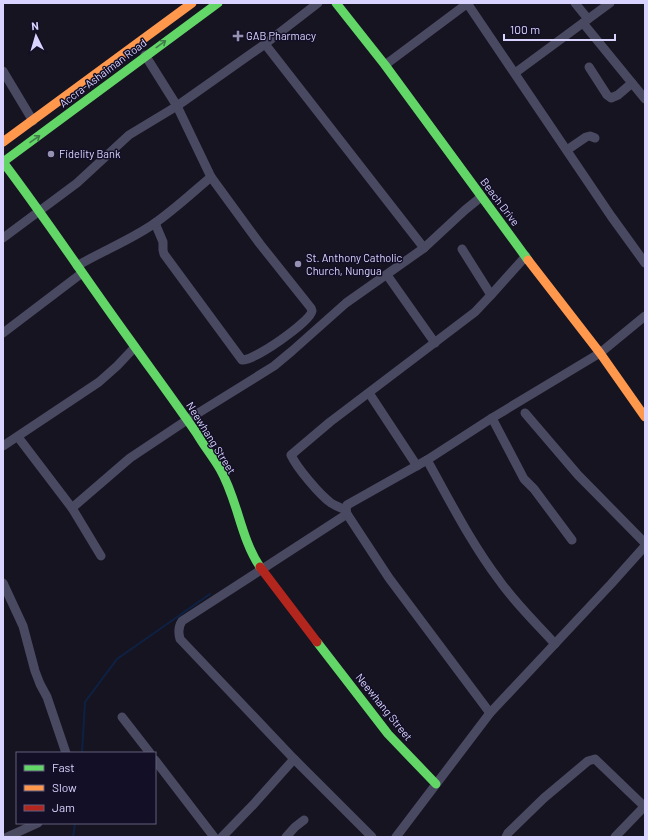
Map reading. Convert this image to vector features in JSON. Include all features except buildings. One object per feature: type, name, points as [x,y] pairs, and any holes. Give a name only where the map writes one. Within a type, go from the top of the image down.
[{"type":"street","name":"Accra-Ashaiman Road","points":[[3,142],[192,3]]},
{"type":"street","name":"Accra-Ashaiman Road","points":[[3,162],[145,55],[218,3]]},
{"type":"street","points":[[3,238],[40,212],[77,183],[129,135],[177,106],[265,44],[318,3]]},
{"type":"street","name":"Beach Drive","points":[[336,3],[385,65],[526,256],[600,352],[645,417]]},
{"type":"street","points":[[385,65],[467,3],[645,264]]},
{"type":"street","points":[[575,3],[586,21],[645,99]]},
{"type":"street","points":[[515,74],[610,3]]},
{"type":"street","points":[[265,44],[424,248]]},
{"type":"street","points":[[145,55],[177,106],[211,177],[312,311],[312,314],[264,352],[247,360],[242,360],[164,254],[163,242],[156,223]]},
{"type":"street","points":[[589,67],[607,95],[611,98],[618,95],[632,83]]},
{"type":"street","points":[[3,71],[33,120]]},
{"type":"street","points":[[567,150],[586,137],[590,136],[595,138]]},
{"type":"street","name":"Neewhang Street","points":[[3,162],[40,212],[79,270],[187,420],[221,470],[237,509],[245,539],[253,557],[261,569],[388,734],[436,784]]},
{"type":"street","points":[[3,333],[98,253],[139,234],[156,223],[211,177]]},
{"type":"street","points":[[72,508],[130,458],[187,420],[274,366],[346,303],[424,248],[465,210],[482,197]]},
{"type":"street","points":[[462,249],[491,295]]},
{"type":"street","points":[[490,713],[389,578],[346,512],[330,502],[302,472],[291,454],[330,422],[474,312],[526,256]]},
{"type":"street","points":[[387,275],[435,343]]},
{"type":"street","points":[[372,837],[294,759],[180,639],[178,632],[179,625],[182,621],[346,512],[347,505],[350,502],[427,460],[556,378],[600,352],[645,316]]},
{"type":"street","points":[[3,446],[99,382],[135,347]]},
{"type":"street","points":[[369,393],[417,466]]},
{"type":"street","points":[[398,836],[490,713],[555,644],[645,544],[578,475],[525,413]]},
{"type":"street","points":[[492,418],[524,479],[534,489],[572,540]]},
{"type":"street","points":[[18,437],[72,508],[102,556]]},
{"type":"street","points":[[427,460],[457,514],[499,581],[524,611],[555,644]]},
{"type":"street","points":[[3,583],[23,626],[35,671],[47,697],[66,752]]},
{"type":"street","points":[[122,717],[149,752]]},
{"type":"street","points":[[222,837],[294,759]]},
{"type":"street","points":[[506,837],[508,833],[544,798],[592,759],[595,759],[645,806],[615,837]]},
{"type":"street","points":[[156,761],[214,837]]},
{"type":"street","points":[[286,837],[304,820]]},
{"type":"street","points":[[8,837],[36,824]]},
{"type":"waterway","points":[[82,752],[85,702],[117,659],[210,594]]},
{"type":"waterway","points":[[73,837],[75,824]]},
{"type":"traffic: fast","points":[[3,162],[218,3]]},
{"type":"traffic: fast","points":[[336,3],[385,65],[528,260]]},
{"type":"traffic: fast","points":[[3,162],[197,434],[217,465],[226,481],[243,531],[253,555],[260,567]]},
{"type":"traffic: fast","points":[[317,642],[388,734],[436,784]]},
{"type":"traffic: slow","points":[[3,142],[192,3]]},
{"type":"traffic: slow","points":[[528,260],[600,353],[645,417]]},
{"type":"traffic: jam","points":[[260,567],[317,642]]},
{"type":"place","name":"GAB Pharmacy","points":[[238,36]]},
{"type":"place","name":"Fidelity Bank","points":[[51,154]]},
{"type":"place","name":"St. Anthony Catholic Church, Nungua","points":[[298,264]]}]
